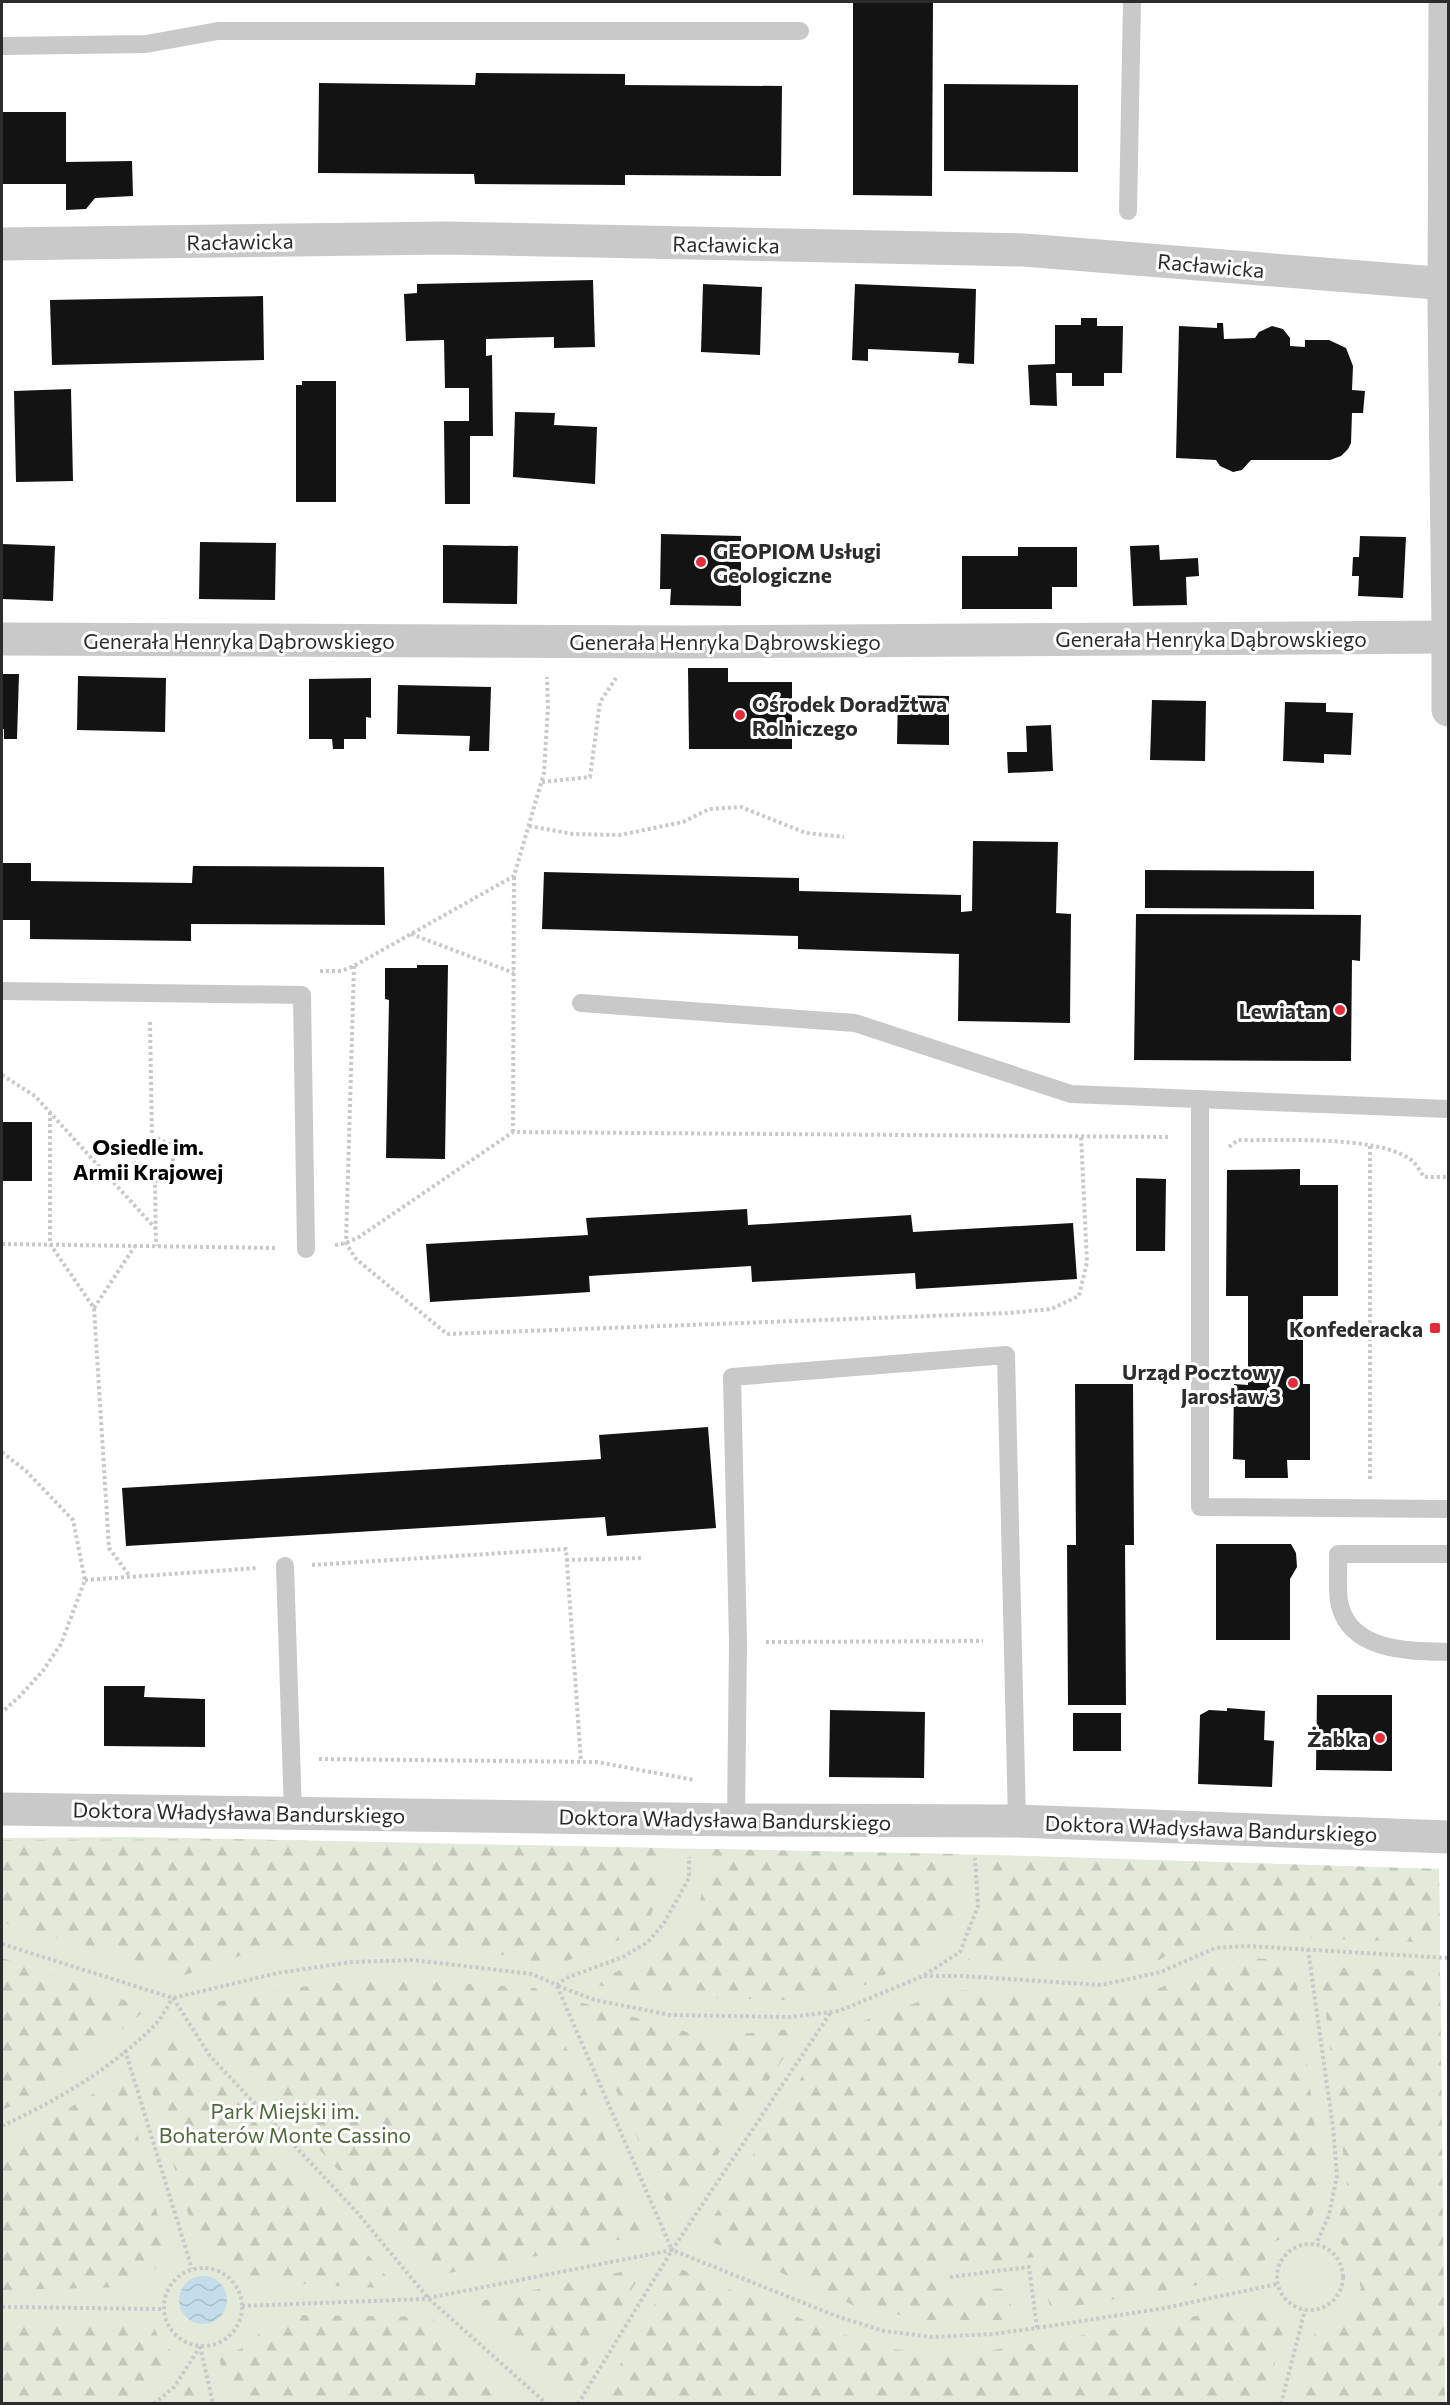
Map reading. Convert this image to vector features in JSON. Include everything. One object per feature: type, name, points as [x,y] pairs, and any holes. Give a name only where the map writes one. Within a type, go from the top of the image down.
[{"type":"street","points":[[1445,2],[1449,630]]},
{"type":"street","name":"Racławicka","points":[[2,244],[445,238],[1024,250],[1447,284]]},
{"type":"street","name":"Generała Henryka Dąbrowskiego","points":[[2,639],[686,642],[1449,637]]},
{"type":"street","points":[[1449,642],[1449,710]]},
{"type":"street","name":"Doktora Władysława Bandurskiego","points":[[2,1809],[736,1820],[1017,1821],[1449,1837]]},
{"type":"lane","points":[[1128,211],[1132,2]]},
{"type":"lane","points":[[2,46],[146,44],[218,31],[800,32]]},
{"type":"lane","points":[[2,991],[302,995],[306,1249]]},
{"type":"lane","points":[[581,1003],[855,1023],[1071,1094],[1449,1109]]},
{"type":"lane","points":[[1200,1099],[1200,1507],[1449,1509]]},
{"type":"lane","points":[[736,1820],[738,1642],[732,1377],[1006,1355],[1017,1821]]},
{"type":"lane","points":[[1449,1554],[1338,1554],[1340,1606],[1352,1630],[1374,1644],[1410,1651],[1449,1652]]},
{"type":"lane","points":[[285,1566],[293,1813]]},
{"type":"path","points":[[513,1132],[514,876],[544,773],[548,706],[546,666]]},
{"type":"path","points":[[529,826],[573,834],[620,835],[683,822],[709,809],[741,807],[807,834],[844,837]]},
{"type":"path","points":[[317,971],[341,971],[354,966],[514,876]]},
{"type":"path","points":[[411,934],[514,973]]},
{"type":"path","points":[[354,966],[346,1243],[356,1259],[447,1334],[1009,1313],[1051,1309],[1079,1296],[1087,1262],[1081,1136]]},
{"type":"path","points":[[149,993],[152,1138]]},
{"type":"path","points":[[2,1075],[35,1096],[156,1229]]},
{"type":"path","points":[[50,1112],[50,1244],[94,1308],[109,1548],[130,1576]]},
{"type":"path","points":[[2,1244],[306,1249],[346,1243],[359,1237],[513,1132],[1200,1138],[1227,1148],[1238,1140],[1370,1144],[1396,1151],[1412,1160],[1424,1177],[1449,1177]]},
{"type":"path","points":[[155,1137],[173,1146],[173,1169],[154,1182],[134,1171],[134,1149],[155,1137]]},
{"type":"path","points":[[1370,1144],[1370,1509]]},
{"type":"path","points":[[154,1182],[156,1246]]},
{"type":"path","points":[[94,1308],[135,1246]]},
{"type":"path","points":[[2,1452],[27,1471],[73,1520],[85,1580],[61,1644],[42,1672],[2,1712]]},
{"type":"path","points":[[85,1580],[566,1549],[581,1762]]},
{"type":"path","points":[[566,1560],[643,1558]]},
{"type":"path","points":[[738,1642],[975,1642],[1013,1635]]},
{"type":"path","points":[[292,1759],[597,1762],[737,1788]]},
{"type":"path","points":[[557,1985],[566,1978],[623,1957],[648,1942],[659,1929],[689,1878],[692,1780]]},
{"type":"path","points":[[2,1944],[173,1998],[278,1973],[352,1962],[413,1960],[532,1974],[595,2000],[670,2015],[790,2017],[839,2011],[923,1976],[960,1952],[978,1906],[975,1854]]},
{"type":"path","points":[[923,1976],[962,1976],[1101,1985],[1161,1972],[1215,1948],[1247,1946],[1449,1958]]},
{"type":"path","points":[[1308,1949],[1333,2128],[1337,2176],[1329,2215],[1316,2244]]},
{"type":"path","points":[[557,1985],[672,2250]]},
{"type":"path","points":[[2,2126],[52,2102],[92,2077],[156,2024],[173,1998]]},
{"type":"path","points":[[173,1998],[210,2056],[356,2211],[428,2298],[547,2403]]},
{"type":"path","points":[[578,2403],[672,2250],[831,2012]]},
{"type":"path","points":[[125,2050],[192,2269]]},
{"type":"path","points":[[1316,2244],[1327,2248],[1335,2256],[1341,2266],[1343,2277],[1341,2288],[1327,2305],[1316,2310],[1305,2310],[1286,2300],[1277,2284],[1276,2271],[1286,2253],[1295,2247],[1316,2244]]},
{"type":"path","points":[[242,2306],[428,2298],[672,2250],[836,2316],[884,2331],[932,2337],[993,2334],[1037,2328],[1166,2308],[1277,2284]]},
{"type":"path","points":[[950,2277],[1029,2267],[1037,2328]]},
{"type":"path","points":[[205,2268],[218,2270],[229,2277],[238,2288],[242,2306],[238,2325],[231,2336],[220,2343],[200,2346],[184,2342],[174,2334],[166,2323],[163,2309],[170,2285],[180,2275],[192,2269],[205,2268]]},
{"type":"path","points":[[2,2307],[163,2309]]},
{"type":"path","points":[[1281,2403],[1305,2310]]},
{"type":"path","points":[[154,2403],[174,2387],[200,2346]]},
{"type":"path","points":[[200,2346],[213,2403]]},
{"type":"green space","name":"Park Miejski im. Bohaterów Monte Cassino","points":[[135,1837],[989,1855],[1439,1869],[1445,2403],[2,2403],[2,1838]]},
{"type":"green space","points":[[227,1839],[657,1848],[661,1888],[646,1929],[552,1967],[466,1946],[248,1953],[185,1975],[2,1922],[2,1840]]},
{"type":"green space","points":[[708,1849],[959,1854],[960,1901],[937,1947],[865,1985],[784,2000],[683,1997],[588,1984],[667,1950],[699,1911]]},
{"type":"green space","points":[[989,1855],[1439,1869],[1440,1943],[1203,1934],[1154,1963],[1067,1968],[968,1960],[989,1908]]},
{"type":"green space","points":[[1244,1957],[1294,1962],[1323,2189],[1306,2230],[1267,2244],[1263,2274],[1051,2310],[1037,2257],[935,2266],[939,2293],[1007,2288],[1014,2320],[923,2320],[853,2305],[701,2237],[830,2032],[954,1990],[1142,1996],[1197,1971]]},
{"type":"green space","points":[[2,1958],[117,1997],[146,2010],[44,2091],[2,2110]]},
{"type":"green space","points":[[1320,1966],[1440,1972],[1445,2403],[1298,2403],[1315,2331],[1351,2312],[1361,2288],[1349,2252],[1335,2236],[1347,2183]]},
{"type":"green space","points":[[373,1978],[536,1988],[577,2069],[644,2235],[433,2276],[192,2007],[277,1990]]},
{"type":"green space","points":[[576,2001],[705,2037],[804,2028],[674,2219]]},
{"type":"green space","points":[[172,2024],[397,2289],[251,2281],[193,2230],[141,2055]]},
{"type":"green space","points":[[123,2076],[168,2258],[134,2287],[2,2290],[2,2148]]},
{"type":"green space","points":[[645,2267],[568,2397],[461,2305]]},
{"type":"green space","points":[[676,2267],[809,2322],[884,2349],[975,2353],[1262,2305],[1286,2322],[1264,2403],[598,2403]]},
{"type":"green space","points":[[297,2315],[430,2317],[517,2403],[229,2403],[219,2358],[247,2346],[265,2327]]},
{"type":"green space","points":[[151,2321],[161,2343],[177,2355],[134,2404],[12,2403],[2,2390],[2,2323]]},
{"type":"green space","points":[[194,2379],[200,2403],[168,2403]]},
{"type":"water","points":[[198,2276],[208,2276],[223,2286],[227,2300],[226,2309],[217,2320],[208,2324],[198,2324],[183,2314],[179,2305],[179,2295],[189,2280]]},
{"type":"building","points":[[853,2],[933,2],[932,196],[853,195]]},
{"type":"building","points":[[476,73],[625,74],[625,85],[782,86],[781,176],[625,175],[625,185],[475,184],[474,174],[318,173],[319,83],[475,85]]},
{"type":"building","points":[[944,84],[1078,85],[1078,172],[944,171]]},
{"type":"building","points":[[2,112],[66,112],[66,162],[132,161],[133,196],[95,198],[86,209],[66,210],[66,184],[2,184]]},
{"type":"building","points":[[593,280],[595,347],[554,348],[554,337],[486,339],[486,356],[492,355],[493,436],[470,436],[470,504],[445,504],[444,421],[469,421],[469,388],[445,388],[444,340],[406,341],[404,294],[417,293],[417,284]]},
{"type":"building","points":[[703,284],[762,287],[760,355],[701,352]]},
{"type":"building","points":[[855,284],[976,289],[974,364],[958,363],[959,353],[868,349],[868,361],[852,360]]},
{"type":"building","points":[[263,296],[264,360],[52,365],[50,300]]},
{"type":"building","points":[[1081,318],[1097,318],[1097,326],[1123,326],[1122,373],[1104,373],[1104,386],[1072,386],[1072,373],[1056,373],[1057,406],[1030,405],[1028,365],[1055,364],[1055,325],[1081,325]]},
{"type":"building","points":[[1217,323],[1223,323],[1224,339],[1255,338],[1259,332],[1272,326],[1283,329],[1290,338],[1290,346],[1305,347],[1305,340],[1329,340],[1346,348],[1353,366],[1352,390],[1365,391],[1363,413],[1352,413],[1351,443],[1341,456],[1330,460],[1251,460],[1242,470],[1233,472],[1220,466],[1216,460],[1176,458],[1179,326],[1217,328]]},
{"type":"building","points":[[302,381],[336,381],[336,502],[296,502],[296,385],[302,385]]},
{"type":"building","points":[[71,389],[73,481],[16,482],[14,391]]},
{"type":"building","points":[[515,412],[555,413],[554,425],[597,427],[595,484],[513,477]]},
{"type":"building","name":"GEOPIOM Usługi Geologiczne","points":[[661,534],[741,536],[741,606],[670,605],[671,589],[660,589]]},
{"type":"building","points":[[1360,536],[1406,537],[1403,598],[1358,596],[1359,576],[1352,576],[1353,557],[1359,557]]},
{"type":"building","points":[[200,542],[276,543],[275,600],[199,599]]},
{"type":"building","points":[[2,544],[55,546],[53,601],[2,599]]},
{"type":"building","points":[[443,545],[518,546],[517,604],[443,603]]},
{"type":"building","points":[[1159,545],[1160,560],[1198,558],[1199,576],[1186,577],[1187,605],[1133,606],[1130,546]]},
{"type":"building","points":[[1018,547],[1077,547],[1077,587],[1052,587],[1052,609],[962,609],[962,556],[1018,556]]},
{"type":"building","name":"Ośrodek Doradztwa Rolniczego","points":[[688,668],[728,668],[728,682],[792,682],[792,749],[689,749]]},
{"type":"building","points":[[2,674],[19,674],[17,739],[4,739]]},
{"type":"building","points":[[78,676],[166,678],[165,732],[77,730]]},
{"type":"building","points":[[371,678],[371,718],[366,717],[366,739],[344,739],[344,749],[333,749],[332,739],[309,739],[309,679]]},
{"type":"building","points":[[398,685],[491,687],[489,751],[469,751],[470,736],[397,734]]},
{"type":"building","points":[[898,695],[949,696],[949,745],[897,744]]},
{"type":"building","points":[[1152,700],[1206,701],[1205,761],[1150,760]]},
{"type":"building","points":[[1285,702],[1326,703],[1326,712],[1353,713],[1351,755],[1324,754],[1324,763],[1283,761]]},
{"type":"building","points":[[1051,725],[1053,771],[1008,773],[1007,752],[1027,752],[1026,726]]},
{"type":"building","points":[[973,841],[1058,842],[1056,913],[1071,914],[1070,1023],[958,1021],[959,954],[798,949],[798,936],[542,929],[544,872],[799,878],[799,891],[961,895],[961,912],[972,911]]},
{"type":"building","points":[[2,863],[31,863],[31,881],[192,883],[193,866],[384,867],[385,925],[191,924],[191,941],[30,939],[30,920],[2,920]]},
{"type":"building","points":[[1145,870],[1314,871],[1314,909],[1145,908]]},
{"type":"building","points":[[1136,914],[1361,915],[1360,961],[1352,960],[1351,1061],[1134,1060]]},
{"type":"building","points":[[417,965],[448,965],[445,1159],[386,1158],[389,1000],[385,999],[385,968],[417,968]]},
{"type":"building","points":[[2,1122],[32,1122],[32,1181],[2,1181]]},
{"type":"building","points":[[1300,1169],[1300,1185],[1338,1185],[1338,1296],[1303,1296],[1303,1384],[1310,1384],[1310,1460],[1287,1460],[1288,1478],[1245,1478],[1245,1460],[1233,1459],[1234,1384],[1248,1385],[1248,1296],[1226,1296],[1227,1170]]},
{"type":"building","points":[[1136,1178],[1166,1179],[1165,1251],[1136,1251]]},
{"type":"building","points":[[747,1209],[748,1225],[911,1215],[913,1232],[1073,1223],[1077,1279],[916,1289],[915,1273],[752,1282],[751,1266],[589,1276],[590,1292],[430,1302],[426,1244],[588,1235],[586,1218]]},
{"type":"building","points":[[1075,1384],[1133,1384],[1134,1545],[1125,1545],[1126,1705],[1068,1705],[1067,1545],[1076,1545]]},
{"type":"building","points":[[708,1427],[716,1528],[607,1536],[605,1517],[126,1546],[122,1488],[601,1459],[599,1435]]},
{"type":"building","points":[[1216,1544],[1291,1544],[1296,1553],[1297,1567],[1290,1579],[1290,1640],[1216,1640]]},
{"type":"building","points":[[104,1686],[145,1686],[144,1697],[205,1699],[205,1747],[104,1746]]},
{"type":"building","points":[[1317,1695],[1392,1695],[1392,1771],[1316,1770]]},
{"type":"building","points":[[1227,1708],[1265,1711],[1264,1740],[1274,1741],[1272,1787],[1198,1784],[1200,1715],[1209,1710],[1227,1711]]},
{"type":"building","points":[[830,1710],[925,1712],[924,1778],[829,1777]]},
{"type":"building","points":[[1073,1713],[1121,1713],[1121,1751],[1073,1751]]},
{"type":"place","name":"GEOPIOM Usługi Geologiczne","points":[[701,562]]},
{"type":"place","name":"Ośrodek Doradztwa Rolniczego","points":[[740,715]]},
{"type":"place","name":"Lewiatan","points":[[1340,1010]]},
{"type":"place","name":"Konfederacka","points":[[1435,1328]]},
{"type":"place","name":"Urząd Pocztowy Jarosław 3","points":[[1293,1383]]},
{"type":"place","name":"Żabka","points":[[1380,1738]]},
{"type":"district","name":"Osiedle im. Armii Krajowej","points":[[148,1158]]}]
